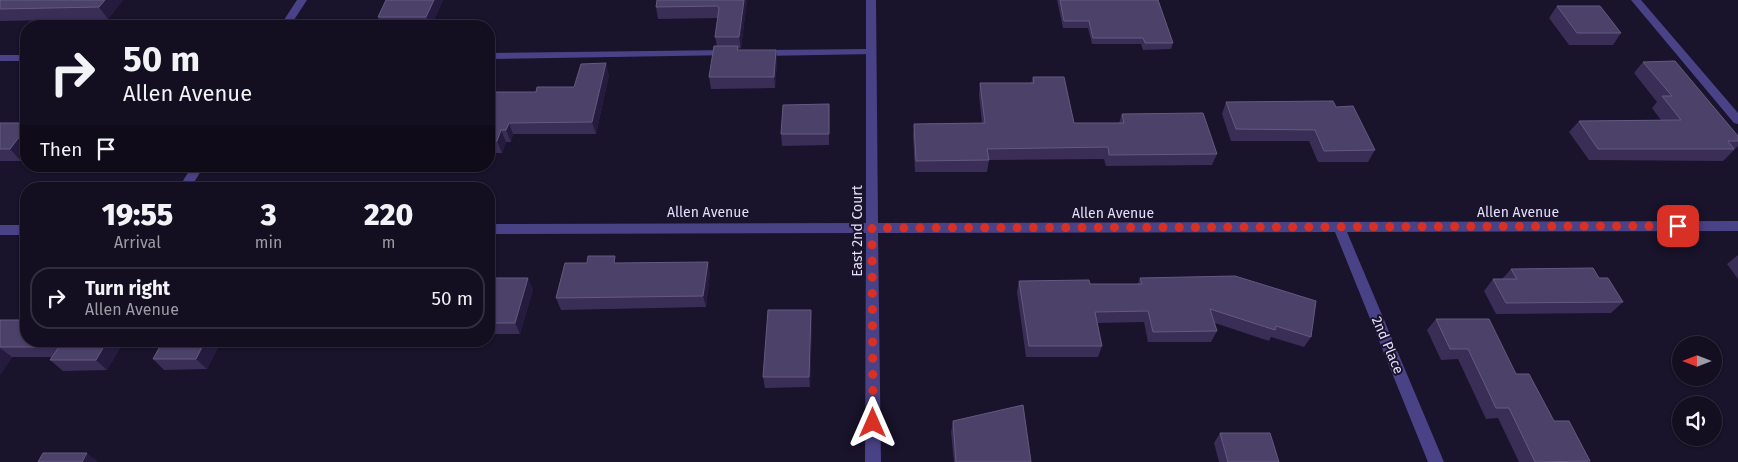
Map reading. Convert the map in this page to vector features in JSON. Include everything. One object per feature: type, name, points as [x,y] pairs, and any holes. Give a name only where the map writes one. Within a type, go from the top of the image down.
[{"type":"street","points":[[289,20],[302,0]]},
{"type":"street","name":"East 2nd Court","points":[[871,0],[873,462]]},
{"type":"street","points":[[1636,0],[1738,120]]},
{"type":"street","points":[[495,56],[871,52]]},
{"type":"street","points":[[0,58],[20,58]]},
{"type":"street","name":"Allen Avenue","points":[[495,228],[1738,226]]},
{"type":"street","name":"2nd Place","points":[[1339,227],[1436,462]]},
{"type":"street","points":[[0,230],[20,230]]},
{"type":"building","points":[[0,0],[105,0],[99,7],[0,9]]},
{"type":"building","points":[[386,0],[434,0],[426,17],[378,17]]},
{"type":"building","points":[[657,0],[744,0],[739,37],[715,37],[719,8],[717,6],[656,7]]},
{"type":"building","points":[[1060,0],[1158,0],[1173,43],[1145,43],[1143,38],[1093,38],[1089,21],[1064,21]]},
{"type":"building","points":[[1557,6],[1600,6],[1621,33],[1577,33]]},
{"type":"building","points":[[714,46],[738,46],[737,50],[776,50],[774,77],[709,77]]},
{"type":"building","points":[[1675,61],[1738,136],[1738,141],[1728,141],[1734,149],[1598,149],[1579,121],[1681,120],[1662,96],[1672,96],[1643,62]]},
{"type":"building","points":[[606,63],[592,122],[509,123],[506,130],[501,130],[497,141],[495,141],[495,92],[536,92],[537,87],[574,87],[581,64]]},
{"type":"building","points":[[1033,77],[1064,77],[1074,123],[1124,123],[1122,114],[1203,113],[1217,154],[1109,155],[1108,147],[987,149],[989,160],[916,161],[914,124],[985,123],[980,83],[1034,83]]},
{"type":"building","points":[[1333,101],[1336,107],[1353,106],[1375,150],[1324,151],[1315,130],[1236,129],[1226,102]]},
{"type":"building","points":[[829,104],[829,134],[781,134],[783,105]]},
{"type":"building","points":[[0,123],[20,123],[20,136],[10,149],[0,149]]},
{"type":"building","points":[[588,256],[615,256],[614,263],[708,262],[703,296],[556,298],[565,263],[587,263]]},
{"type":"building","points":[[1593,268],[1599,278],[1608,278],[1623,302],[1506,303],[1493,279],[1517,279],[1511,269]]},
{"type":"building","points":[[1235,276],[1316,301],[1311,337],[1276,326],[1275,330],[1210,309],[1217,331],[1153,332],[1148,311],[1095,312],[1102,346],[1029,346],[1019,281],[1089,280],[1090,284],[1142,284],[1140,278]]},
{"type":"building","points":[[495,278],[528,278],[515,323],[495,323]]},
{"type":"building","points":[[768,310],[811,310],[809,377],[763,377]]},
{"type":"building","points":[[1436,319],[1489,319],[1516,374],[1529,374],[1554,421],[1569,421],[1590,461],[1535,462],[1509,408],[1496,408],[1468,349],[1450,349]]},
{"type":"building","points":[[0,320],[20,320],[20,347],[0,347]]},
{"type":"building","points":[[59,347],[104,347],[96,360],[50,360]]},
{"type":"building","points":[[160,347],[202,347],[196,359],[153,359]]},
{"type":"building","points":[[1023,405],[1031,462],[956,462],[953,421]]},
{"type":"building","points":[[1220,433],[1270,433],[1279,462],[1228,462]]},
{"type":"building","points":[[43,453],[87,453],[82,462],[38,462]]},
{"type":"route","points":[[873,423],[872,228],[1678,226]]}]
